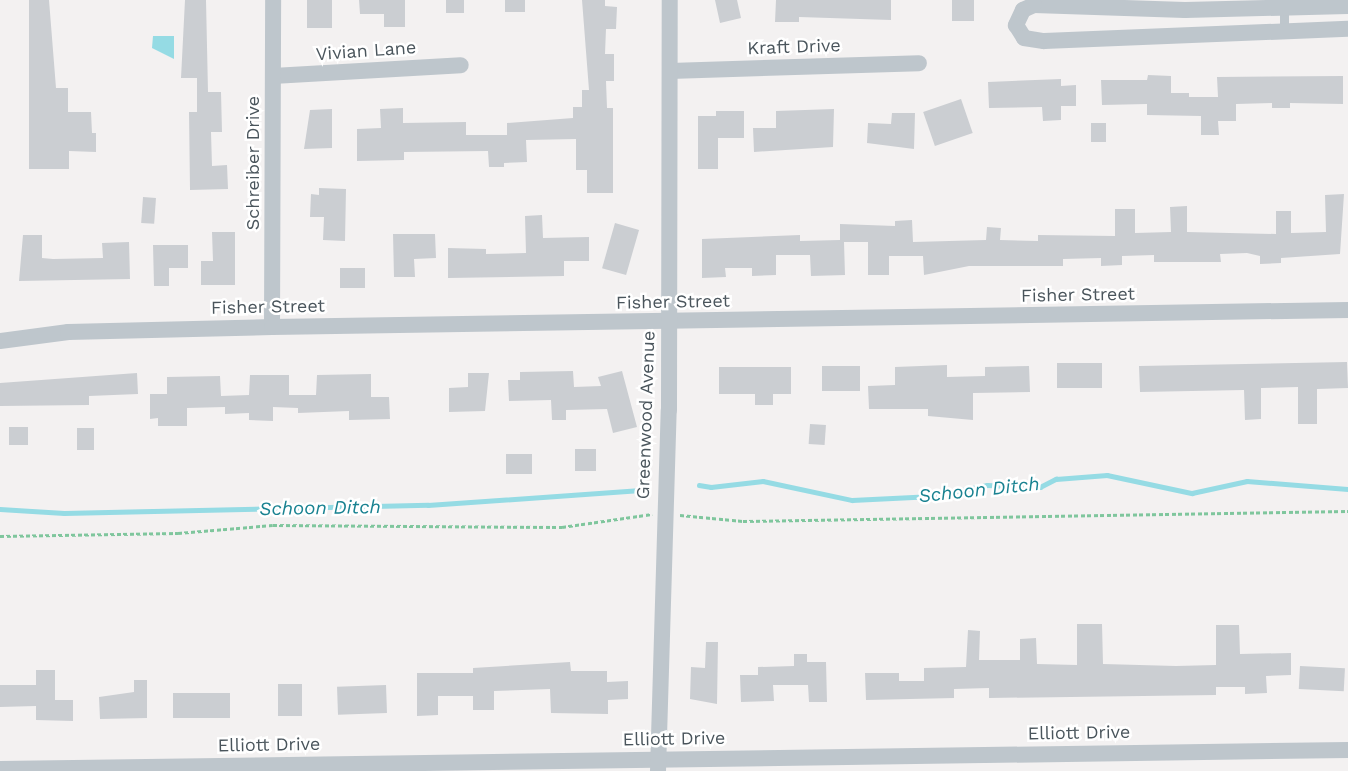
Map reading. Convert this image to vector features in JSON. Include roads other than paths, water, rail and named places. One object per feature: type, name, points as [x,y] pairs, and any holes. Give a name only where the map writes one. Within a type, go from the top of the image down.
[{"type":"street","name":"Schreiber Drive","points":[[272,327],[273,0]]},
{"type":"street","name":"Greenwood Avenue","points":[[658,765],[669,322],[670,0]]},
{"type":"street","points":[[1348,6],[1284,8],[1034,5],[1022,10],[1016,25],[1024,38],[1044,41],[1348,29]]},
{"type":"street","name":"Kraft Drive","points":[[670,71],[920,63]]},
{"type":"street","name":"Vivian Lane","points":[[273,76],[462,65]]},
{"type":"street","name":"Fisher Street","points":[[0,340],[68,332],[272,327],[1348,310]]},
{"type":"street","name":"Elliott Drive","points":[[0,770],[658,765],[1348,750]]},
{"type":"lane","points":[[1284,8],[1284,32]]},
{"type":"water","points":[[153,36],[174,36],[174,59],[152,48]]},
{"type":"waterway","name":"Schoon Ditch","points":[[699,485],[711,487],[763,481],[852,500],[933,496],[987,485],[1040,487],[1056,479],[1107,475],[1192,493],[1247,481],[1348,489]]},
{"type":"waterway","name":"Schoon Ditch","points":[[0,509],[64,513],[428,505],[640,490]]}]
